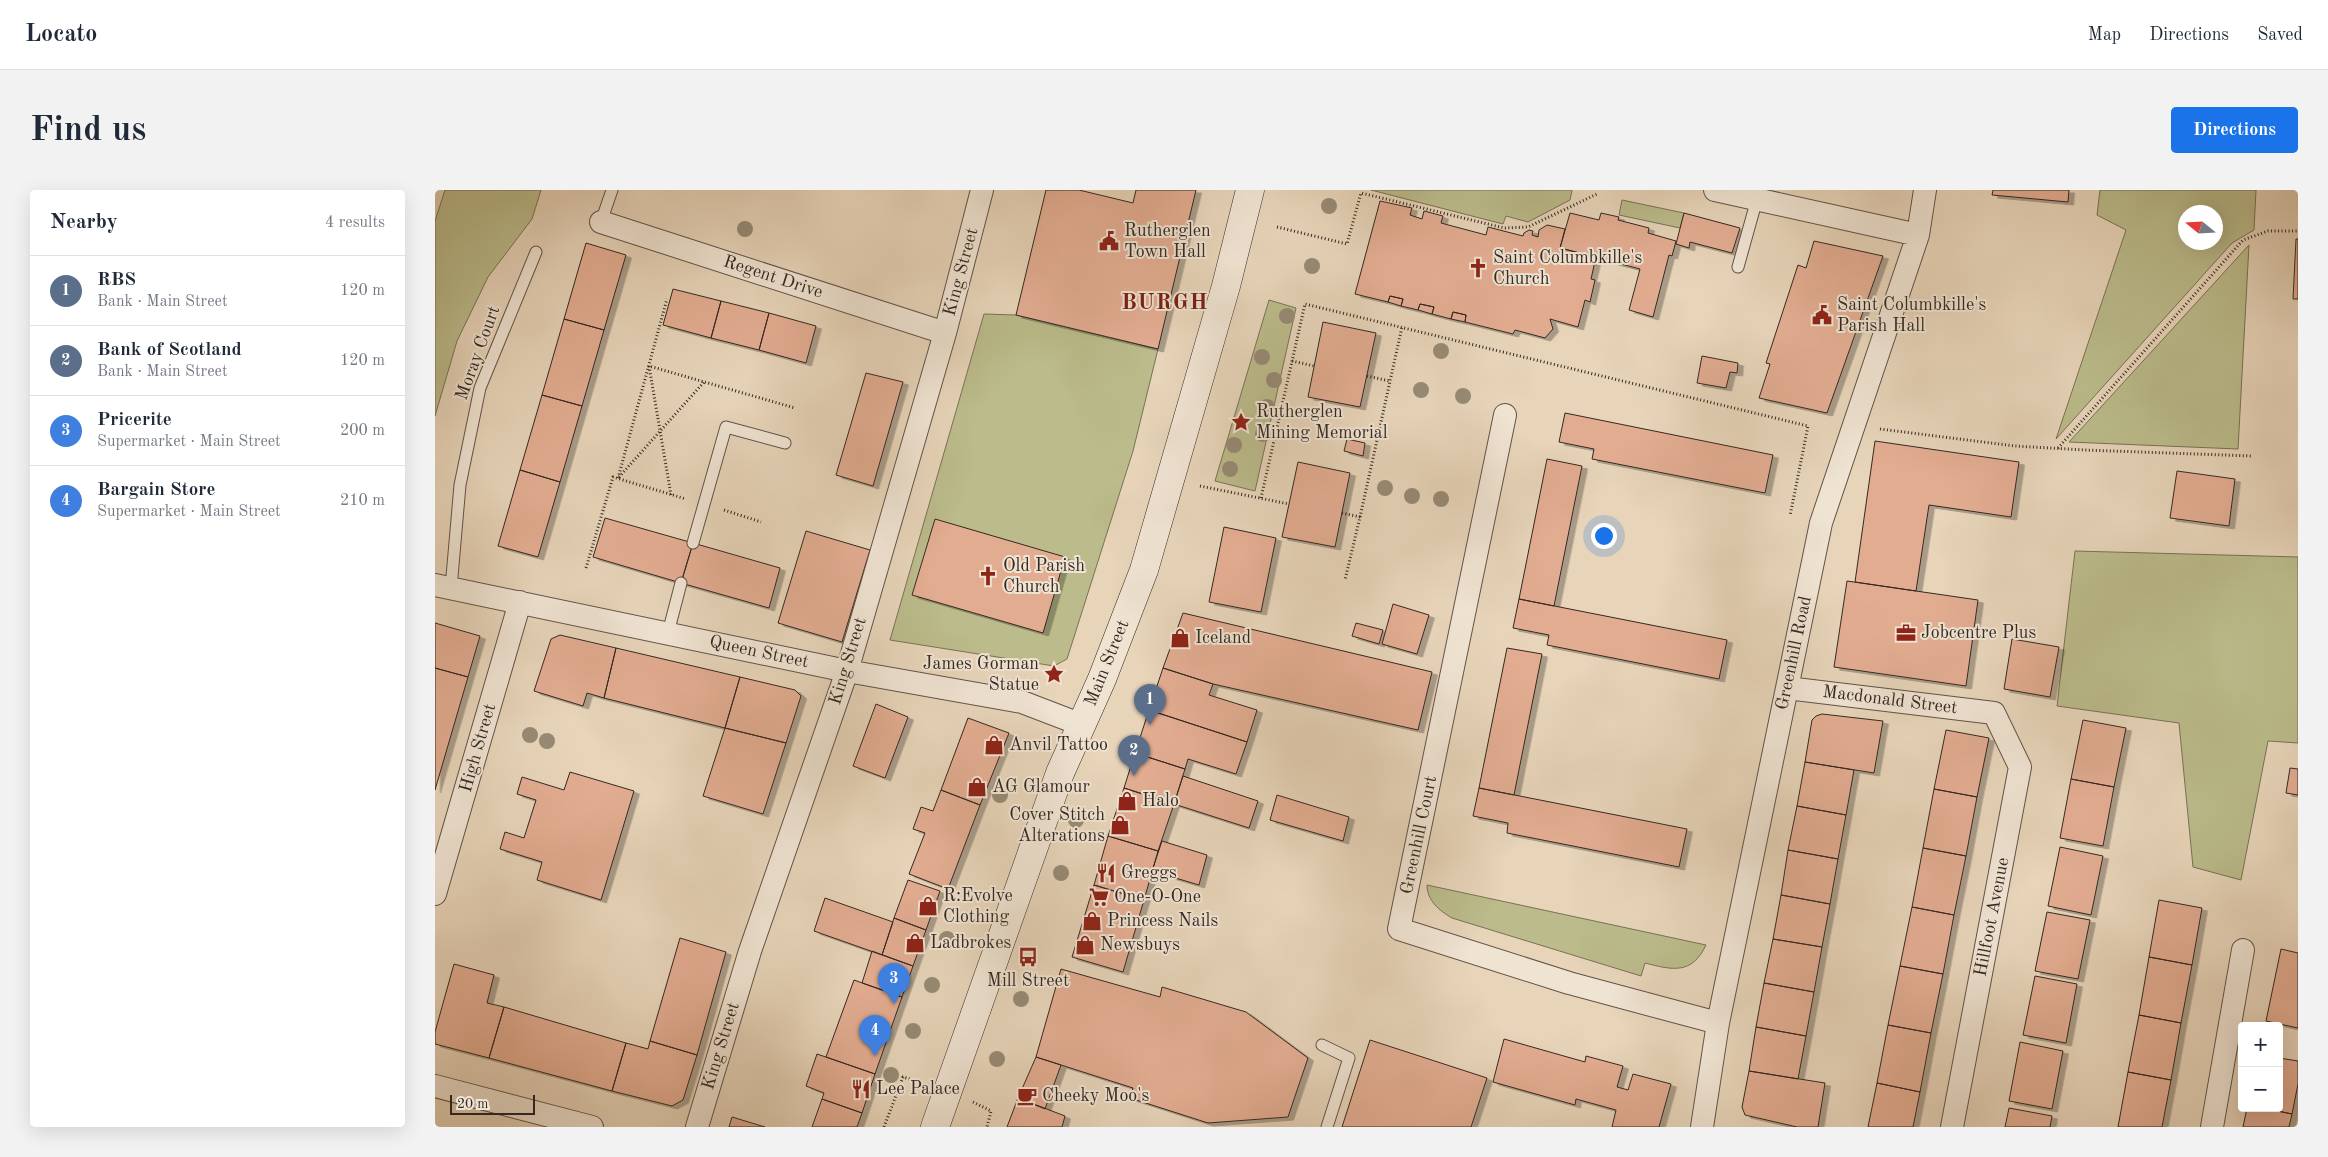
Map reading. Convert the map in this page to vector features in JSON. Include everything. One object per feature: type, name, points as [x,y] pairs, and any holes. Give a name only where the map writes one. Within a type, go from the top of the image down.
[{"type":"main road","name":"Main Street","points":[[935,1127],[1060,773],[1102,679],[1144,570],[1226,286],[1250,190]]},
{"type":"street","name":"King Street","points":[[697,1127],[750,951],[847,670],[945,333],[982,190]]},
{"type":"street","points":[[1715,190],[1918,234]]},
{"type":"street","name":"Greenhill Road","points":[[1702,1127],[1719,1023],[1821,523],[1918,234],[1925,190]]},
{"type":"street","name":"Regent Drive","points":[[601,222],[945,333]]},
{"type":"street","name":"Greenhill Court","points":[[1505,416],[1399,929],[1569,983],[1719,1023]]},
{"type":"street","name":"Queen Street","points":[[443,586],[847,670],[1022,702],[1082,725]]},
{"type":"street","name":"High Street","points":[[435,894],[520,602]]},
{"type":"street","name":"Macdonald Street","points":[[1787,688],[1993,713]]},
{"type":"street","name":"Hillfoot Avenue","points":[[1952,1127],[2021,767],[1993,713]]},
{"type":"street","points":[[2212,1127],[2243,950]]},
{"type":"street","points":[[435,1086],[592,1127]]},
{"type":"lane","points":[[601,222],[612,190]]},
{"type":"lane","points":[[1738,267],[1757,199]]},
{"type":"lane","name":"Moray Court","points":[[443,586],[460,485],[480,388],[536,252]]},
{"type":"lane","points":[[693,543],[726,427],[785,443]]},
{"type":"lane","points":[[668,633],[681,583]]},
{"type":"lane","points":[[1322,1045],[1349,1058],[1327,1127]]},
{"type":"path","points":[[1277,227],[1347,244],[1361,193],[1505,228],[1528,227],[1597,194]]},
{"type":"path","points":[[2058,448],[2243,240],[2268,230],[2298,231]]},
{"type":"path","points":[[618,478],[667,299]]},
{"type":"path","points":[[1261,498],[1305,304],[1808,426],[1789,516]]},
{"type":"path","points":[[1345,580],[1402,328]]},
{"type":"path","points":[[1292,361],[1314,366]]},
{"type":"path","points":[[649,366],[795,408]]},
{"type":"path","points":[[649,366],[671,494]]},
{"type":"path","points":[[1367,376],[1390,381]]},
{"type":"path","points":[[618,478],[705,381]]},
{"type":"path","points":[[1855,426],[2015,446],[2253,456]]},
{"type":"path","points":[[586,568],[613,477],[761,522]]},
{"type":"path","points":[[1200,486],[1289,504]]},
{"type":"path","points":[[1342,513],[1360,517]]},
{"type":"green space","points":[[445,190],[541,190],[532,219],[488,277],[457,341],[435,416],[435,221]]},
{"type":"green space","points":[[1371,190],[1572,190],[1570,200],[1528,222],[1506,216],[1503,224]]},
{"type":"green space","points":[[2100,190],[2256,190],[2254,230],[2232,243],[2056,439],[2126,230],[2097,215]]},
{"type":"green space","points":[[1622,200],[1684,213],[1680,228],[1619,215]]},
{"type":"green space","points":[[2249,245],[2238,449],[2069,442]]},
{"type":"green space","points":[[1269,300],[1296,308],[1255,491],[1215,481]]},
{"type":"green space","points":[[984,314],[1016,315],[1158,349],[1133,451],[1067,659],[1054,666],[890,640]]},
{"type":"green space","points":[[2075,551],[2298,557],[2298,743],[2268,741],[2241,880],[2193,867],[2179,723],[2057,706]]},
{"type":"green space","points":[[1427,885],[1706,945],[1700,955],[1688,966],[1672,968],[1645,963],[1641,976],[1452,918],[1439,909],[1432,901]]},
{"type":"building","name":"Rutherglen Town Hall","points":[[1046,190],[1079,190],[1133,203],[1136,190],[1196,190],[1158,349],[1016,315]]},
{"type":"building","points":[[1993,190],[2069,190],[2068,202],[1992,195]]},
{"type":"building","name":"Saint Columbkille's Church","points":[[1380,201],[1412,208],[1410,215],[1422,219],[1424,211],[1443,216],[1441,223],[1486,235],[1488,227],[1523,236],[1529,230],[1533,231],[1532,235],[1538,237],[1539,230],[1547,225],[1565,229],[1560,248],[1596,257],[1591,279],[1595,280],[1590,302],[1585,300],[1578,327],[1550,319],[1553,329],[1545,338],[1515,330],[1513,334],[1465,322],[1466,315],[1453,312],[1451,319],[1432,314],[1434,307],[1420,304],[1418,310],[1401,306],[1403,299],[1390,296],[1388,302],[1355,294]]},
{"type":"building","points":[[1570,213],[1599,220],[1601,213],[1619,217],[1618,220],[1649,228],[1648,233],[1676,241],[1672,256],[1669,255],[1653,317],[1629,310],[1640,269],[1560,248]]},
{"type":"building","points":[[1684,213],[1740,228],[1732,253],[1690,242],[1689,248],[1676,244]]},
{"type":"building","points":[[2296,239],[2298,239],[2298,299],[2293,299]]},
{"type":"building","name":"Saint Columbkille's Parish Hall","points":[[1814,241],[1883,256],[1827,413],[1759,398],[1770,364],[1766,363],[1798,265],[1806,268]]},
{"type":"building","points":[[586,243],[626,255],[604,330],[564,319]]},
{"type":"building","points":[[673,289],[721,301],[711,338],[663,325]]},
{"type":"building","points":[[1390,296],[1403,299],[1401,306],[1388,302]]},
{"type":"building","points":[[721,301],[769,313],[759,350],[711,338]]},
{"type":"building","points":[[1420,304],[1434,307],[1432,314],[1418,310]]},
{"type":"building","points":[[1453,312],[1466,315],[1465,322],[1451,319]]},
{"type":"building","points":[[769,313],[816,326],[806,363],[759,350]]},
{"type":"building","points":[[564,319],[604,330],[582,406],[542,395]]},
{"type":"building","points":[[1323,322],[1376,333],[1360,407],[1308,397]]},
{"type":"building","points":[[1702,356],[1738,363],[1737,373],[1730,372],[1726,388],[1697,383]]},
{"type":"building","points":[[866,373],[903,382],[873,486],[836,475]]},
{"type":"building","points":[[542,395],[582,406],[560,482],[520,470]]},
{"type":"building","points":[[1565,413],[1773,455],[1765,493],[1592,459],[1594,449],[1559,442]]},
{"type":"building","points":[[1347,439],[1365,443],[1363,456],[1344,451]]},
{"type":"building","points":[[1875,441],[2019,462],[2011,517],[1929,505],[1916,591],[1855,582]]},
{"type":"building","points":[[1547,459],[1582,466],[1554,606],[1519,599]]},
{"type":"building","points":[[1298,462],[1350,473],[1335,547],[1282,537]]},
{"type":"building","points":[[520,470],[560,482],[538,557],[498,546]]},
{"type":"building","points":[[2177,471],[2235,479],[2229,526],[2170,518]]},
{"type":"building","points":[[605,518],[693,543],[681,583],[593,557]]},
{"type":"building","name":"Old Parish Church","points":[[935,519],[1065,557],[1043,633],[912,595]]},
{"type":"building","points":[[1224,527],[1276,538],[1261,612],[1209,602]]},
{"type":"building","points":[[806,531],[870,550],[842,642],[778,623]]},
{"type":"building","points":[[693,543],[780,568],[769,608],[681,583]]},
{"type":"building","name":"Jobcentre Plus","points":[[1847,581],[1978,600],[1966,686],[1834,667]]},
{"type":"building","points":[[1519,599],[1727,640],[1719,679],[1547,645],[1549,635],[1513,628]]},
{"type":"building","points":[[1393,604],[1429,615],[1417,654],[1382,644]]},
{"type":"building","points":[[1183,613],[1432,672],[1418,730],[1213,684],[1163,668]]},
{"type":"building","points":[[435,623],[480,636],[468,677],[435,668]]},
{"type":"building","points":[[1356,623],[1383,630],[1379,644],[1352,636]]},
{"type":"building","points":[[560,635],[616,648],[604,698],[587,693],[583,706],[534,691],[551,639]]},
{"type":"building","points":[[2012,639],[2059,647],[2050,697],[2004,689]]},
{"type":"building","points":[[616,648],[740,677],[725,728],[604,698]]},
{"type":"building","points":[[1507,648],[1542,654],[1514,795],[1479,788]]},
{"type":"building","points":[[435,668],[468,677],[435,790]]},
{"type":"building","points":[[1163,668],[1213,684],[1209,695],[1257,710],[1247,742],[1149,710]]},
{"type":"building","points":[[740,677],[795,690],[801,696],[786,743],[725,728]]},
{"type":"building","points":[[876,704],[908,717],[885,778],[853,766]]},
{"type":"building","points":[[1149,710],[1247,742],[1236,774],[1188,759],[1185,769],[1135,753]]},
{"type":"building","points":[[1822,714],[1883,721],[1874,773],[1805,762],[1812,720]]},
{"type":"building","points":[[968,718],[1009,733],[980,805],[941,790]]},
{"type":"building","points":[[2083,720],[2126,728],[2114,787],[2071,779]]},
{"type":"building","points":[[725,728],[786,743],[763,814],[703,796]]},
{"type":"building","points":[[1946,730],[1989,738],[1977,797],[1934,789]]},
{"type":"building","points":[[1135,753],[1185,769],[1174,804],[1124,788]]},
{"type":"building","points":[[1805,762],[1854,770],[1846,815],[1797,806]]},
{"type":"building","points":[[2290,768],[2298,769],[2298,795],[2286,793]]},
{"type":"building","points":[[570,772],[634,791],[601,900],[537,880],[542,862],[500,849],[505,832],[524,838],[536,800],[517,794],[522,777],[564,790]]},
{"type":"building","points":[[1183,776],[1258,801],[1249,828],[1174,804]]},
{"type":"building","points":[[2071,779],[2114,787],[2103,846],[2060,838]]},
{"type":"building","points":[[1124,788],[1174,804],[1158,851],[1108,836]]},
{"type":"building","points":[[1479,788],[1687,829],[1679,867],[1507,833],[1508,823],[1473,816]]},
{"type":"building","points":[[1934,789],[1977,797],[1966,856],[1923,848]]},
{"type":"building","points":[[941,790],[980,805],[948,889],[909,874],[925,833],[913,829],[921,807],[933,811]]},
{"type":"building","points":[[1277,795],[1349,817],[1343,841],[1270,820]]},
{"type":"building","points":[[1797,806],[1846,815],[1838,859],[1788,850]]},
{"type":"building","points":[[1108,836],[1158,851],[1144,900],[1094,885]]},
{"type":"building","points":[[1162,841],[1207,855],[1199,885],[1152,871]]},
{"type":"building","points":[[2060,847],[2103,856],[2091,915],[2048,906]]},
{"type":"building","points":[[1923,848],[1966,856],[1954,915],[1912,907]]},
{"type":"building","points":[[1788,850],[1838,859],[1830,904],[1781,895]]},
{"type":"building","points":[[908,880],[940,891],[926,930],[894,918]]},
{"type":"building","points":[[1094,885],[1144,900],[1123,972],[1072,957]]},
{"type":"building","points":[[1781,895],[1830,904],[1822,947],[1773,939]]},
{"type":"building","points":[[825,898],[893,922],[882,955],[814,931]]},
{"type":"building","points":[[2159,900],[2202,908],[2192,965],[2149,957]]},
{"type":"building","points":[[1912,907],[1954,915],[1943,974],[1900,966]]},
{"type":"building","points":[[2047,912],[2090,920],[2078,979],[2035,971]]},
{"type":"building","points":[[894,918],[926,930],[913,966],[882,955]]},
{"type":"building","points":[[680,938],[726,952],[697,1055],[650,1041]]},
{"type":"building","points":[[1773,939],[1822,947],[1814,992],[1764,983]]},
{"type":"building","points":[[2281,949],[2298,953],[2298,1028],[2283,1025],[2283,1022],[2266,1021]]},
{"type":"building","points":[[872,951],[913,966],[902,997],[862,983]]},
{"type":"building","points":[[2149,957],[2192,965],[2181,1023],[2139,1015]]},
{"type":"building","points":[[454,964],[494,975],[487,1003],[504,1007],[489,1058],[435,1044],[435,1032]]},
{"type":"building","points":[[1900,966],[1943,974],[1931,1033],[1888,1025]]},
{"type":"building","points":[[1061,969],[1160,997],[1162,987],[1246,1012],[1308,1058],[1288,1117],[1208,1123],[1130,1098],[1133,1088],[1036,1057]]},
{"type":"building","points":[[2035,976],[2077,984],[2066,1043],[2023,1035]]},
{"type":"building","points":[[854,980],[902,997],[875,1074],[826,1057]]},
{"type":"building","points":[[1764,983],[1814,992],[1806,1036],[1756,1027]]},
{"type":"building","points":[[504,1007],[626,1043],[612,1091],[489,1058]]},
{"type":"building","points":[[2139,1015],[2181,1023],[2171,1080],[2128,1072]]},
{"type":"building","points":[[1888,1025],[1931,1033],[1920,1092],[1877,1083]]},
{"type":"building","points":[[1756,1027],[1806,1036],[1798,1079],[1749,1071]]},
{"type":"building","points":[[1504,1039],[1585,1062],[1586,1056],[1623,1066],[1617,1087],[1628,1090],[1633,1074],[1671,1084],[1659,1127],[1612,1127],[1616,1110],[1576,1099],[1575,1105],[1493,1082]]},
{"type":"building","points":[[1370,1040],[1487,1078],[1471,1127],[1342,1127]]},
{"type":"building","points":[[650,1041],[697,1055],[683,1100],[672,1106],[612,1091],[626,1043],[648,1049]]},
{"type":"building","points":[[2020,1042],[2063,1051],[2052,1109],[2009,1101]]},
{"type":"building","points":[[817,1054],[875,1074],[862,1113],[822,1099],[824,1093],[806,1086]]},
{"type":"building","points":[[1036,1057],[1061,1065],[1045,1109],[1018,1098]]},
{"type":"building","points":[[2283,1059],[2298,1061],[2298,1084],[2292,1114],[2282,1112]]},
{"type":"building","points":[[1749,1071],[1825,1083],[1818,1127],[1797,1127],[1745,1115],[1742,1107]]},
{"type":"building","points":[[2128,1072],[2171,1080],[2162,1127],[2118,1127]]},
{"type":"building","points":[[1877,1083],[1920,1092],[1913,1127],[1868,1127]]},
{"type":"building","points":[[1018,1098],[1065,1116],[1062,1127],[1007,1127]]},
{"type":"building","points":[[822,1099],[862,1113],[857,1127],[812,1127]]},
{"type":"building","points":[[2009,1108],[2052,1116],[2050,1127],[2005,1127]]},
{"type":"building","points":[[2246,1112],[2282,1112],[2292,1114],[2289,1127],[2243,1127]]},
{"type":"building","points":[[732,1117],[765,1127],[729,1127]]},
{"type":"place","name":"Rutherglen Town Hall","points":[[1109,241]]},
{"type":"place","name":"Saint Columbkille's Church","points":[[1478,268]]},
{"type":"place","name":"Saint Columbkille's Parish Hall","points":[[1822,315]]},
{"type":"place","name":"Rutherglen Mining Memorial","points":[[1241,422]]},
{"type":"place","name":"Old Parish Church","points":[[988,576]]},
{"type":"place","name":"Jobcentre Plus","points":[[1906,633]]},
{"type":"place","name":"Iceland","points":[[1180,638]]},
{"type":"place","name":"James Gorman Statue","points":[[1054,674]]},
{"type":"place","name":"RBS","points":[[1150,725]]},
{"type":"place","name":"Anvil Tattoo","points":[[994,745]]},
{"type":"place","name":"Bank of Scotland","points":[[1134,776]]},
{"type":"place","name":"AG Glamour","points":[[977,787]]},
{"type":"place","name":"Halo","points":[[1127,801]]},
{"type":"place","name":"Cover Stitch Alterations","points":[[1120,825]]},
{"type":"place","name":"Greggs","points":[[1106,873]]},
{"type":"place","name":"One-O-One","points":[[1099,897]]},
{"type":"place","name":"R:Evolve Clothing","points":[[928,906]]},
{"type":"place","name":"Princess Nails","points":[[1092,921]]},
{"type":"place","name":"Ladbrokes","points":[[915,943]]},
{"type":"place","name":"Newsbuys","points":[[1085,945]]},
{"type":"place","name":"Mill Street","points":[[1028,957]]},
{"type":"place","name":"Pricerite","points":[[894,1004]]},
{"type":"place","name":"Bargain Store","points":[[875,1056]]},
{"type":"place","name":"Lee Palace","points":[[861,1089]]},
{"type":"place","name":"Cheeky Moo's","points":[[1027,1096]]},
{"type":"district","name":"BURGH","points":[[1165,303]]}]
